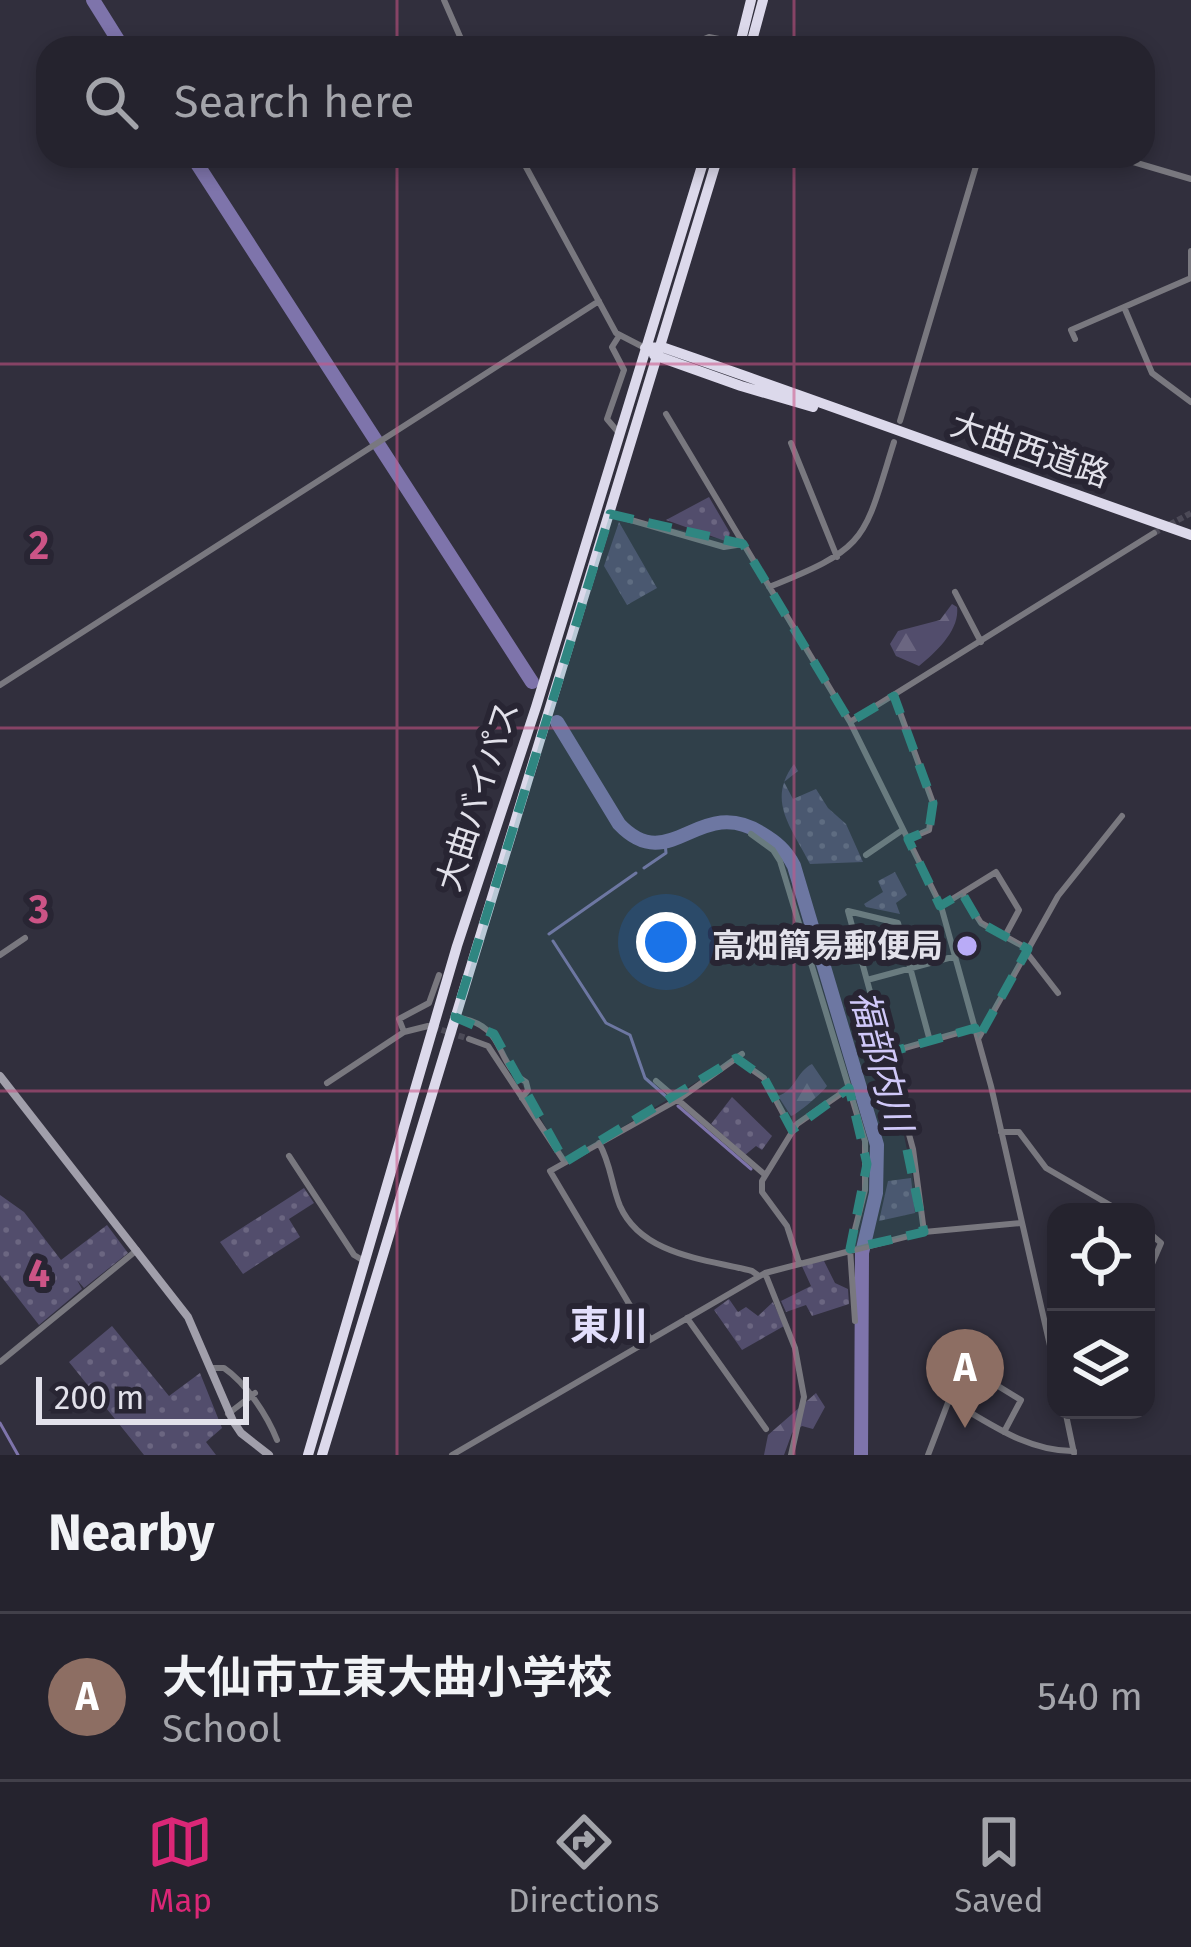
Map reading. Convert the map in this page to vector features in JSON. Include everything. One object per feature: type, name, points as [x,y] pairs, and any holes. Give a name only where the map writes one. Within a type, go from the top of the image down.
[{"type":"highway","points":[[748,36],[751,0]]},
{"type":"highway","points":[[751,36],[763,0]]},
{"type":"highway","name":"大曲バイパス","points":[[308,1455],[446,983],[701,168]]},
{"type":"highway","name":"大曲バイパス","points":[[322,1455],[714,168]]},
{"type":"highway","name":"大曲西道路","points":[[645,348],[741,386],[851,416],[1191,535]]},
{"type":"street","points":[[444,0],[460,36]]},
{"type":"street","points":[[527,168],[619,336],[645,348]]},
{"type":"street","points":[[900,421],[975,168]]},
{"type":"street","points":[[1154,168],[1191,179]]},
{"type":"street","points":[[1075,339],[1071,330],[1191,277],[1191,251]]},
{"type":"street","points":[[0,685],[599,301]]},
{"type":"street","points":[[1124,307],[1152,373],[1191,402]]},
{"type":"street","points":[[619,336],[612,347],[624,370],[607,419],[619,432]]},
{"type":"street","points":[[666,413],[850,722],[940,906],[975,1028],[1047,1334]]},
{"type":"street","points":[[770,587],[837,557],[860,538],[894,442]]},
{"type":"street","points":[[790,443],[837,557]]},
{"type":"street","points":[[610,514],[724,548],[742,544]]},
{"type":"street","points":[[850,722],[1154,533]]},
{"type":"street","points":[[955,592],[981,642]]},
{"type":"street","points":[[894,696],[933,803],[929,830],[908,839]]},
{"type":"street","points":[[978,1040],[1058,896],[1122,816]]},
{"type":"street","points":[[866,855],[901,831]]},
{"type":"street","points":[[751,834],[768,844],[780,862],[865,1141],[863,1203],[853,1249],[855,1321]]},
{"type":"street","points":[[940,906],[996,872],[1019,910],[1005,936]]},
{"type":"street","points":[[962,893],[981,923],[1027,950],[1058,993]]},
{"type":"street","points":[[924,1232],[913,1149],[848,911],[898,923],[930,1041]]},
{"type":"street","points":[[0,955],[25,938]]},
{"type":"street","points":[[867,980],[956,956]]},
{"type":"street","points":[[404,1032],[399,1024],[403,1015],[429,1003],[440,975],[446,983]]},
{"type":"street","points":[[454,1017],[481,1024],[494,1034],[517,1076],[526,1082],[528,1090],[521,1098]]},
{"type":"street","points":[[327,1083],[404,1032],[428,1026]]},
{"type":"street","points":[[887,1053],[975,1028]]},
{"type":"street","points":[[469,1039],[488,1046],[565,1162]]},
{"type":"street","points":[[650,1339],[550,1171],[677,1100],[739,1056],[764,1078],[792,1130]]},
{"type":"street","points":[[0,1076],[188,1317],[229,1414],[241,1433],[269,1455]]},
{"type":"street","points":[[656,1081],[764,1174]]},
{"type":"street","points":[[799,1263],[787,1226],[762,1192],[764,1174],[784,1150],[792,1130],[849,1088]]},
{"type":"street","points":[[1001,1132],[1019,1132],[1046,1168],[1106,1203]]},
{"type":"street","points":[[599,1143],[610,1162],[621,1208],[636,1226],[669,1250],[762,1275],[795,1348],[804,1397],[791,1455]]},
{"type":"street","points":[[289,1156],[354,1255],[367,1263]]},
{"type":"street","points":[[452,1455],[762,1275],[924,1232],[1021,1223]]},
{"type":"street","points":[[0,1362],[137,1250]]},
{"type":"street","points":[[687,1318],[766,1429]]},
{"type":"street","points":[[210,1368],[229,1371],[253,1395],[277,1440]]},
{"type":"street","points":[[966,1410],[985,1378],[1022,1400],[1004,1432]]},
{"type":"street","points":[[229,1414],[253,1395]]},
{"type":"street","points":[[928,1455],[949,1400],[1004,1432],[1042,1448],[1074,1453],[1067,1419]]},
{"type":"highlighted area","points":[[610,514],[743,544],[850,722],[894,696],[933,803],[929,830],[908,839],[940,906],[962,893],[979,922],[1028,949],[978,1039],[975,1028],[887,1053],[924,1232],[850,1249],[867,1164],[849,1088],[792,1130],[764,1078],[736,1058],[565,1162],[494,1034],[455,1017]]},
{"type":"green space","points":[[709,497],[730,533],[728,542],[666,520]]},
{"type":"green space","points":[[619,522],[657,588],[627,605],[604,566]]},
{"type":"green space","points":[[952,604],[957,607],[955,624],[933,654],[919,666],[896,656],[890,644],[898,631],[940,620]]},
{"type":"green space","points":[[784,783],[793,799],[816,789],[846,824],[863,862],[810,864],[785,814]]},
{"type":"green space","points":[[895,872],[907,895],[896,903],[900,914],[866,907],[883,892],[878,881]]},
{"type":"green space","points":[[812,1064],[827,1086],[791,1116],[778,1096]]},
{"type":"green space","points":[[732,1097],[772,1136],[762,1150],[756,1146],[745,1155],[711,1124]]},
{"type":"green space","points":[[911,1178],[915,1213],[879,1221],[888,1181]]},
{"type":"green space","points":[[304,1188],[314,1203],[289,1219],[300,1237],[243,1274],[220,1242]]},
{"type":"green space","points":[[0,1195],[24,1212],[61,1260],[107,1225],[128,1253],[84,1288],[77,1280],[82,1289],[39,1325],[0,1275]]},
{"type":"green space","points":[[824,1261],[835,1283],[848,1289],[849,1304],[812,1316],[806,1305],[786,1312],[781,1301],[811,1286],[801,1264]]},
{"type":"green space","points":[[729,1299],[738,1312],[746,1307],[758,1316],[773,1302],[784,1326],[742,1350],[714,1310]]},
{"type":"green space","points":[[112,1326],[169,1396],[200,1373],[222,1428],[206,1442],[216,1455],[144,1455],[69,1362]]},
{"type":"green space","points":[[816,1393],[825,1407],[813,1429],[802,1426],[792,1433],[784,1455],[764,1455],[768,1435]]},
{"type":"waterway","name":"福部内川","points":[[93,0],[116,36]]},
{"type":"waterway","name":"福部内川","points":[[200,168],[532,682]]},
{"type":"waterway","name":"福部内川","points":[[557,722],[619,824],[637,838],[654,843],[702,827],[739,824],[776,843],[794,866],[877,1145],[876,1193],[862,1253],[861,1455]]},
{"type":"waterway","points":[[644,868],[666,853],[665,843]]},
{"type":"waterway","points":[[549,934],[636,873]]},
{"type":"waterway","points":[[553,941],[606,1023],[630,1035],[645,1078],[669,1099]]},
{"type":"waterway","points":[[678,1106],[751,1169]]},
{"type":"waterway","points":[[0,1423],[18,1455]]},
{"type":"tunnel","points":[[1154,533],[1191,513]]},
{"type":"tunnel","points":[[433,1027],[469,1039]]},
{"type":"place","name":"高畑簡易郵便局","points":[[967,946]]},
{"type":"place","name":"大仙市立東大曲小学校","points":[[965,1428]]},
{"type":"district","name":"東川","points":[[609,1326]]}]
